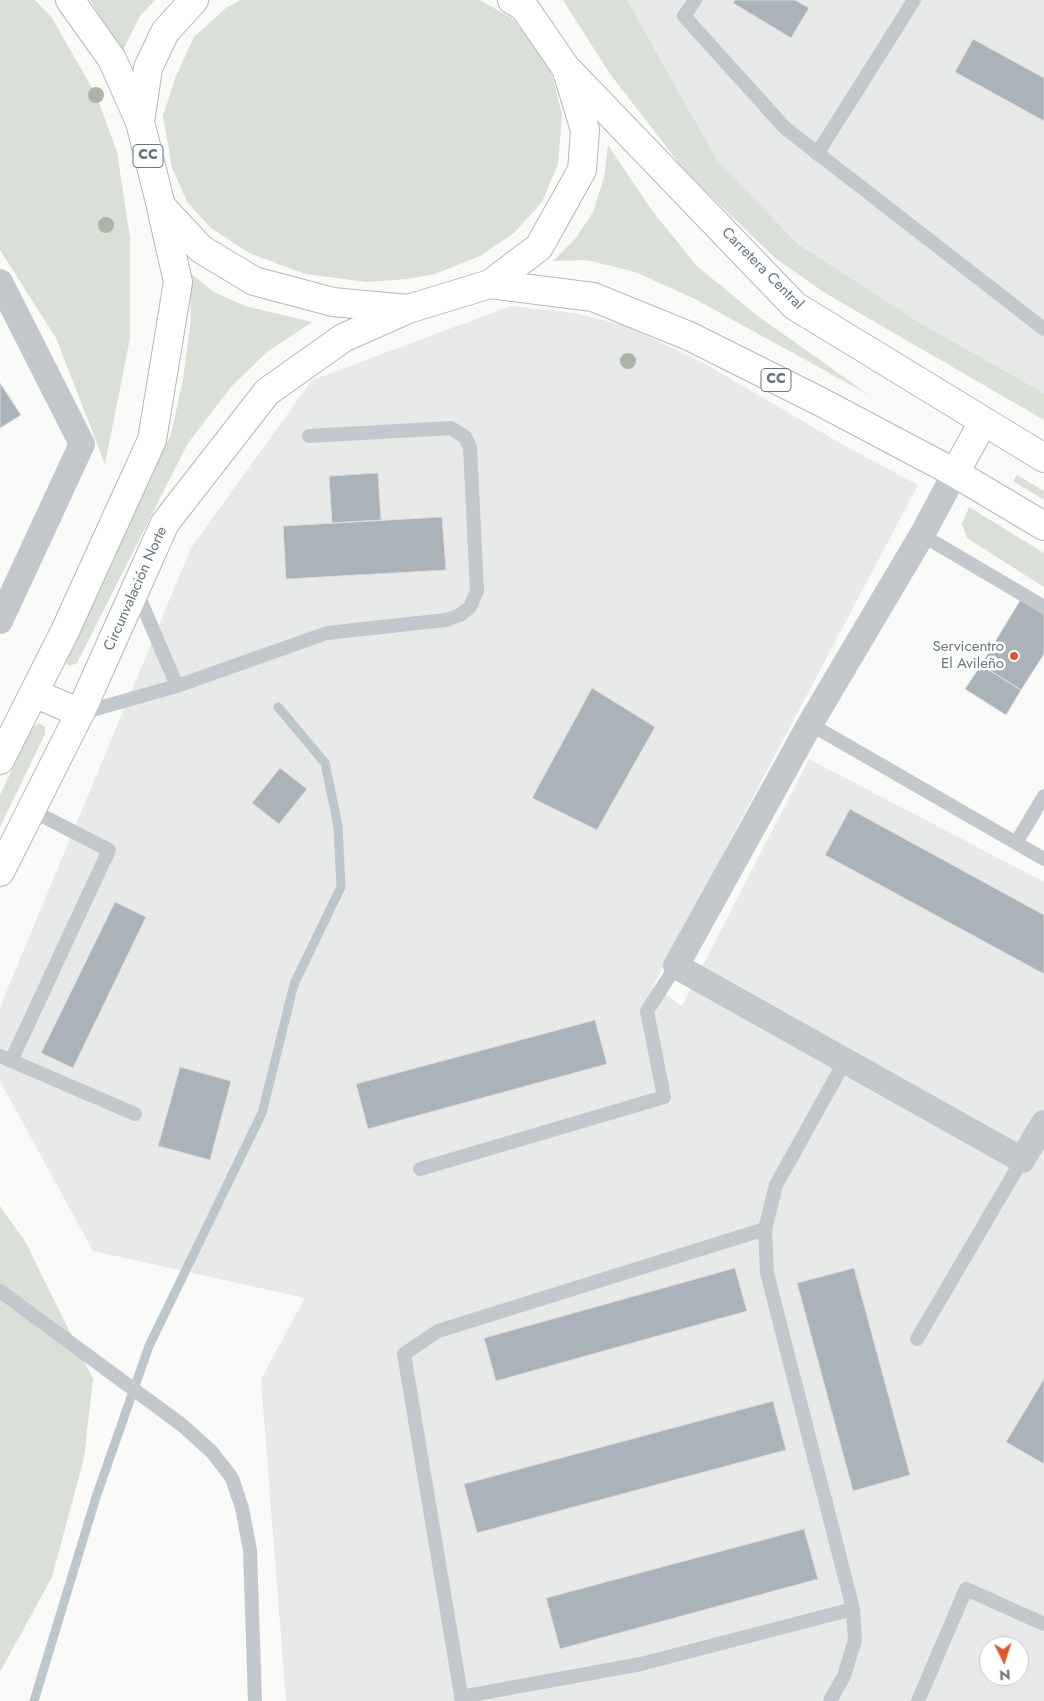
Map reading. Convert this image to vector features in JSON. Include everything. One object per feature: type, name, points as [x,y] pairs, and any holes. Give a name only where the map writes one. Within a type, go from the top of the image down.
[{"type":"main road","name":"Carretera Central","points":[[70,0],[112,59],[140,122],[161,206],[201,250],[254,281],[333,302],[408,309],[490,284],[539,247],[582,170],[585,130],[566,68]]},
{"type":"main road","name":"Carretera Central","points":[[140,122],[148,68],[165,32],[194,0]]},
{"type":"main road","name":"Carretera Central","points":[[520,2],[566,68],[795,306],[1044,458]]},
{"type":"main road","points":[[0,760],[65,631],[152,440],[178,282],[161,206]]},
{"type":"main road","name":"Carretera Central","points":[[490,284],[593,297],[671,329],[821,402],[954,474],[1044,526]]},
{"type":"main road","name":"Circunvalación Norte","points":[[0,872],[80,713],[165,523],[267,392],[343,338],[408,309]]},
{"type":"main road","points":[[954,474],[983,422]]},
{"type":"main road","points":[[34,693],[80,713]]},
{"type":"street","points":[[0,282],[82,444],[0,621]]},
{"type":"street","points":[[954,474],[922,535],[810,724],[676,966],[1022,1160],[1044,1123]]},
{"type":"lane","points":[[695,0],[684,16],[785,128],[1044,329]]},
{"type":"lane","points":[[817,154],[914,0]]},
{"type":"lane","points":[[80,713],[177,686],[327,633],[446,620],[460,615],[470,607],[477,591],[470,448],[465,436],[451,428],[309,436]]},
{"type":"lane","points":[[922,535],[1044,607]]},
{"type":"lane","points":[[136,589],[177,686]]},
{"type":"lane","points":[[810,724],[1044,859]]},
{"type":"lane","points":[[1016,843],[1044,796]]},
{"type":"lane","points":[[30,810],[109,850],[5,1059],[135,1114]]},
{"type":"lane","points":[[420,1169],[664,1097],[647,1011],[676,966]]},
{"type":"lane","points":[[830,1701],[844,1676],[855,1640],[853,1609],[767,1273],[765,1229],[776,1185],[845,1061]]},
{"type":"lane","points":[[917,1339],[1022,1160]]},
{"type":"lane","points":[[765,1229],[438,1331],[404,1354],[462,1699],[641,1664],[853,1609]]},
{"type":"lane","points":[[0,1291],[182,1425],[212,1452],[232,1478],[242,1508],[250,1550],[255,1701]]},
{"type":"lane","points":[[918,1701],[966,1588],[1044,1624]]},
{"type":"shaded area","points":[[0,0],[35,0],[52,18],[96,95],[117,152],[130,238],[130,338],[105,464],[56,338],[0,250]]},
{"type":"shaded area","points":[[90,0],[155,0],[140,16],[122,52]]},
{"type":"shaded area","points":[[240,0],[480,0],[513,19],[549,64],[562,114],[558,164],[542,202],[514,233],[480,256],[435,274],[407,279],[367,282],[305,274],[249,253],[211,228],[187,202],[172,168],[163,116],[176,76],[194,37],[226,8]]},
{"type":"shaded area","points":[[563,0],[627,0],[717,160],[798,244],[920,323],[1044,393],[1044,420],[825,293],[775,258],[686,172],[610,74]]},
{"type":"shaded area","points":[[627,0],[1044,0],[1044,393],[920,323],[798,244],[717,160]]},
{"type":"shaded area","points":[[608,145],[653,212],[698,267],[758,316],[869,395],[695,299],[635,272],[587,260],[553,261],[576,238],[593,212],[604,177]]},
{"type":"shaded area","points":[[189,272],[214,292],[245,306],[312,322],[267,352],[232,386],[188,443],[77,663],[70,666],[65,662],[65,653],[171,434],[183,380],[191,319]]},
{"type":"shaded area","points":[[511,306],[575,313],[626,326],[704,363],[845,446],[918,485],[653,986],[682,1006],[809,759],[1044,882],[1044,1701],[286,1701],[261,1379],[305,1298],[93,1251],[0,1081],[0,1007],[191,548],[312,380]]},
{"type":"shaded area","points":[[1017,475],[1044,491],[1044,500],[1013,481]]},
{"type":"shaded area","points":[[969,507],[1044,553],[1044,587],[967,538],[962,524]]},
{"type":"shaded area","points":[[39,723],[45,727],[45,734],[0,827],[0,795],[32,728]]},
{"type":"shaded area","points":[[0,1206],[26,1243],[93,1379],[84,1458],[52,1577],[0,1672]]},
{"type":"building","points":[[735,0],[795,0],[809,8],[791,38],[733,3]]},
{"type":"building","points":[[973,39],[1044,78],[1044,121],[955,72]]},
{"type":"building","points":[[0,383],[21,415],[0,428]]},
{"type":"building","points":[[378,473],[381,520],[332,523],[329,476]]},
{"type":"building","points":[[442,517],[446,570],[286,579],[283,526]]},
{"type":"building","points":[[1021,599],[1044,613],[1044,654],[1021,690],[981,665]]},
{"type":"building","points":[[981,665],[1021,690],[1006,715],[965,689]]},
{"type":"building","points":[[592,688],[655,727],[597,830],[532,798]]},
{"type":"building","points":[[280,768],[307,789],[279,824],[252,803]]},
{"type":"building","points":[[850,809],[1044,915],[1044,974],[825,855]]},
{"type":"building","points":[[115,902],[146,917],[73,1068],[41,1053]]},
{"type":"building","points":[[595,1020],[607,1064],[368,1129],[356,1084]]},
{"type":"building","points":[[180,1067],[231,1081],[210,1160],[158,1146]]},
{"type":"building","points":[[735,1268],[747,1311],[496,1381],[484,1338]]},
{"type":"building","points":[[854,1268],[910,1475],[853,1491],[797,1283]]},
{"type":"building","points":[[1044,1379],[1044,1464],[1006,1442]]},
{"type":"building","points":[[773,1401],[786,1450],[477,1533],[464,1484]]},
{"type":"building","points":[[804,1529],[818,1579],[560,1649],[546,1598]]},
{"type":"waterway","points":[[34,1701],[96,1497],[149,1346],[262,1113],[294,984],[341,887],[338,826],[325,763],[278,707]]},
{"type":"place","name":"Servicentro El Avileño","points":[[1014,656]]}]
